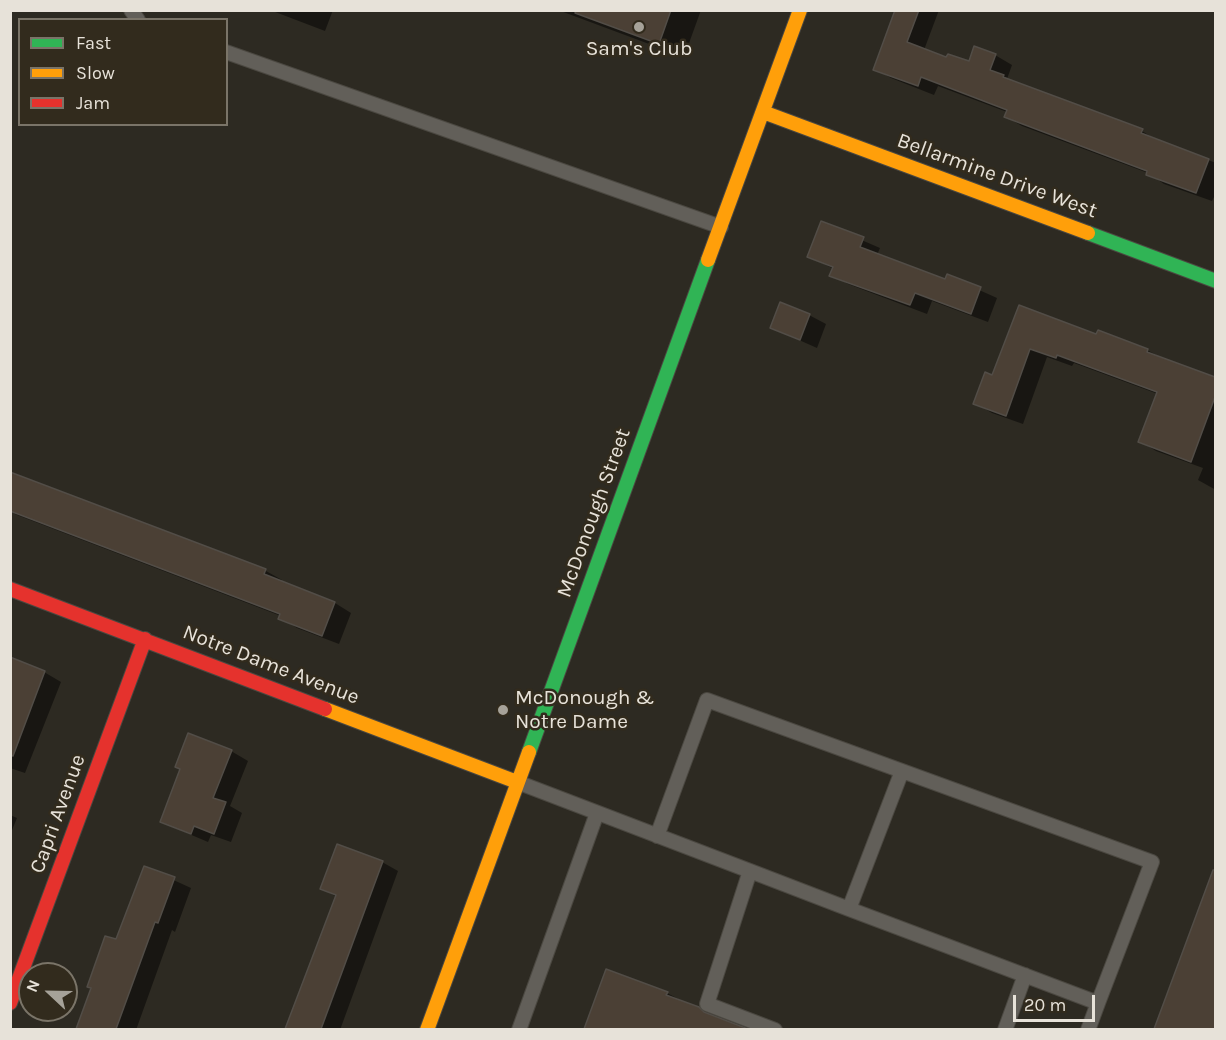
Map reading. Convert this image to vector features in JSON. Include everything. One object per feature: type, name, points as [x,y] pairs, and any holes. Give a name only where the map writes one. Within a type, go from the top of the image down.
[{"type":"street","name":"McDonough Street","points":[[427,1029],[800,10]]},
{"type":"street","name":"Bellarmine Drive West","points":[[763,112],[1215,280]]},
{"type":"street","name":"Notre Dame Avenue","points":[[10,589],[517,782]]},
{"type":"street","name":"Capri Avenue","points":[[10,1003],[145,639]]},
{"type":"lane","points":[[228,53],[721,227]]},
{"type":"lane","points":[[657,836],[708,700],[1152,862],[1088,1029]]},
{"type":"lane","points":[[849,909],[902,771]]},
{"type":"lane","points":[[517,782],[1098,1003]]},
{"type":"lane","points":[[519,1029],[597,813]]},
{"type":"lane","points":[[750,871],[707,1004],[776,1029]]},
{"type":"lane","points":[[1005,1029],[1025,975]]},
{"type":"building","name":"Sam's Club","points":[[576,10],[671,10],[659,44],[575,13]]},
{"type":"building","points":[[895,10],[919,10],[907,42],[946,57],[948,54],[969,61],[974,46],[996,54],[990,70],[1004,75],[1003,77],[1143,129],[1141,133],[1209,159],[1196,193],[1146,175],[1147,171],[1004,117],[1007,110],[921,77],[918,86],[873,70]]},
{"type":"building","points":[[821,221],[864,237],[860,247],[945,279],[947,274],[981,287],[971,314],[915,293],[910,305],[829,276],[833,267],[807,257]]},
{"type":"building","points":[[780,302],[810,314],[800,340],[770,328]]},
{"type":"building","points":[[1019,305],[1096,334],[1098,330],[1148,349],[1147,352],[1215,377],[1215,397],[1191,462],[1138,442],[1157,392],[1057,355],[1056,358],[1030,349],[1006,416],[973,404],[985,372],[992,375]]},
{"type":"building","points":[[10,472],[266,569],[264,574],[335,602],[322,636],[278,619],[280,614],[10,511]]},
{"type":"building","points":[[10,657],[45,671],[13,756],[10,755]]},
{"type":"building","points":[[188,733],[232,750],[213,798],[226,802],[214,834],[194,826],[191,834],[160,822],[180,769],[175,767]]},
{"type":"building","points":[[337,844],[383,861],[321,1029],[285,1029],[336,895],[320,889]]},
{"type":"building","points":[[144,866],[175,877],[158,923],[155,922],[116,1029],[76,1029],[91,988],[87,987],[105,936],[116,939]]},
{"type":"building","points":[[1213,870],[1215,870],[1215,1029],[1154,1029]]},
{"type":"building","points":[[606,969],[668,992],[666,995],[748,1029],[584,1029]]},
{"type":"traffic: fast","points":[[1088,233],[1216,281]]},
{"type":"traffic: fast","points":[[529,752],[708,260]]},
{"type":"traffic: slow","points":[[708,260],[800,10]]},
{"type":"traffic: slow","points":[[763,112],[1088,233]]},
{"type":"traffic: slow","points":[[325,709],[517,782]]},
{"type":"traffic: slow","points":[[427,1030],[529,752]]},
{"type":"traffic: jam","points":[[10,589],[325,709]]},
{"type":"traffic: jam","points":[[10,1003],[145,639]]},
{"type":"place","name":"Sam's Club","points":[[639,27]]},
{"type":"place","name":"McDonough & Notre Dame","points":[[503,710]]}]
